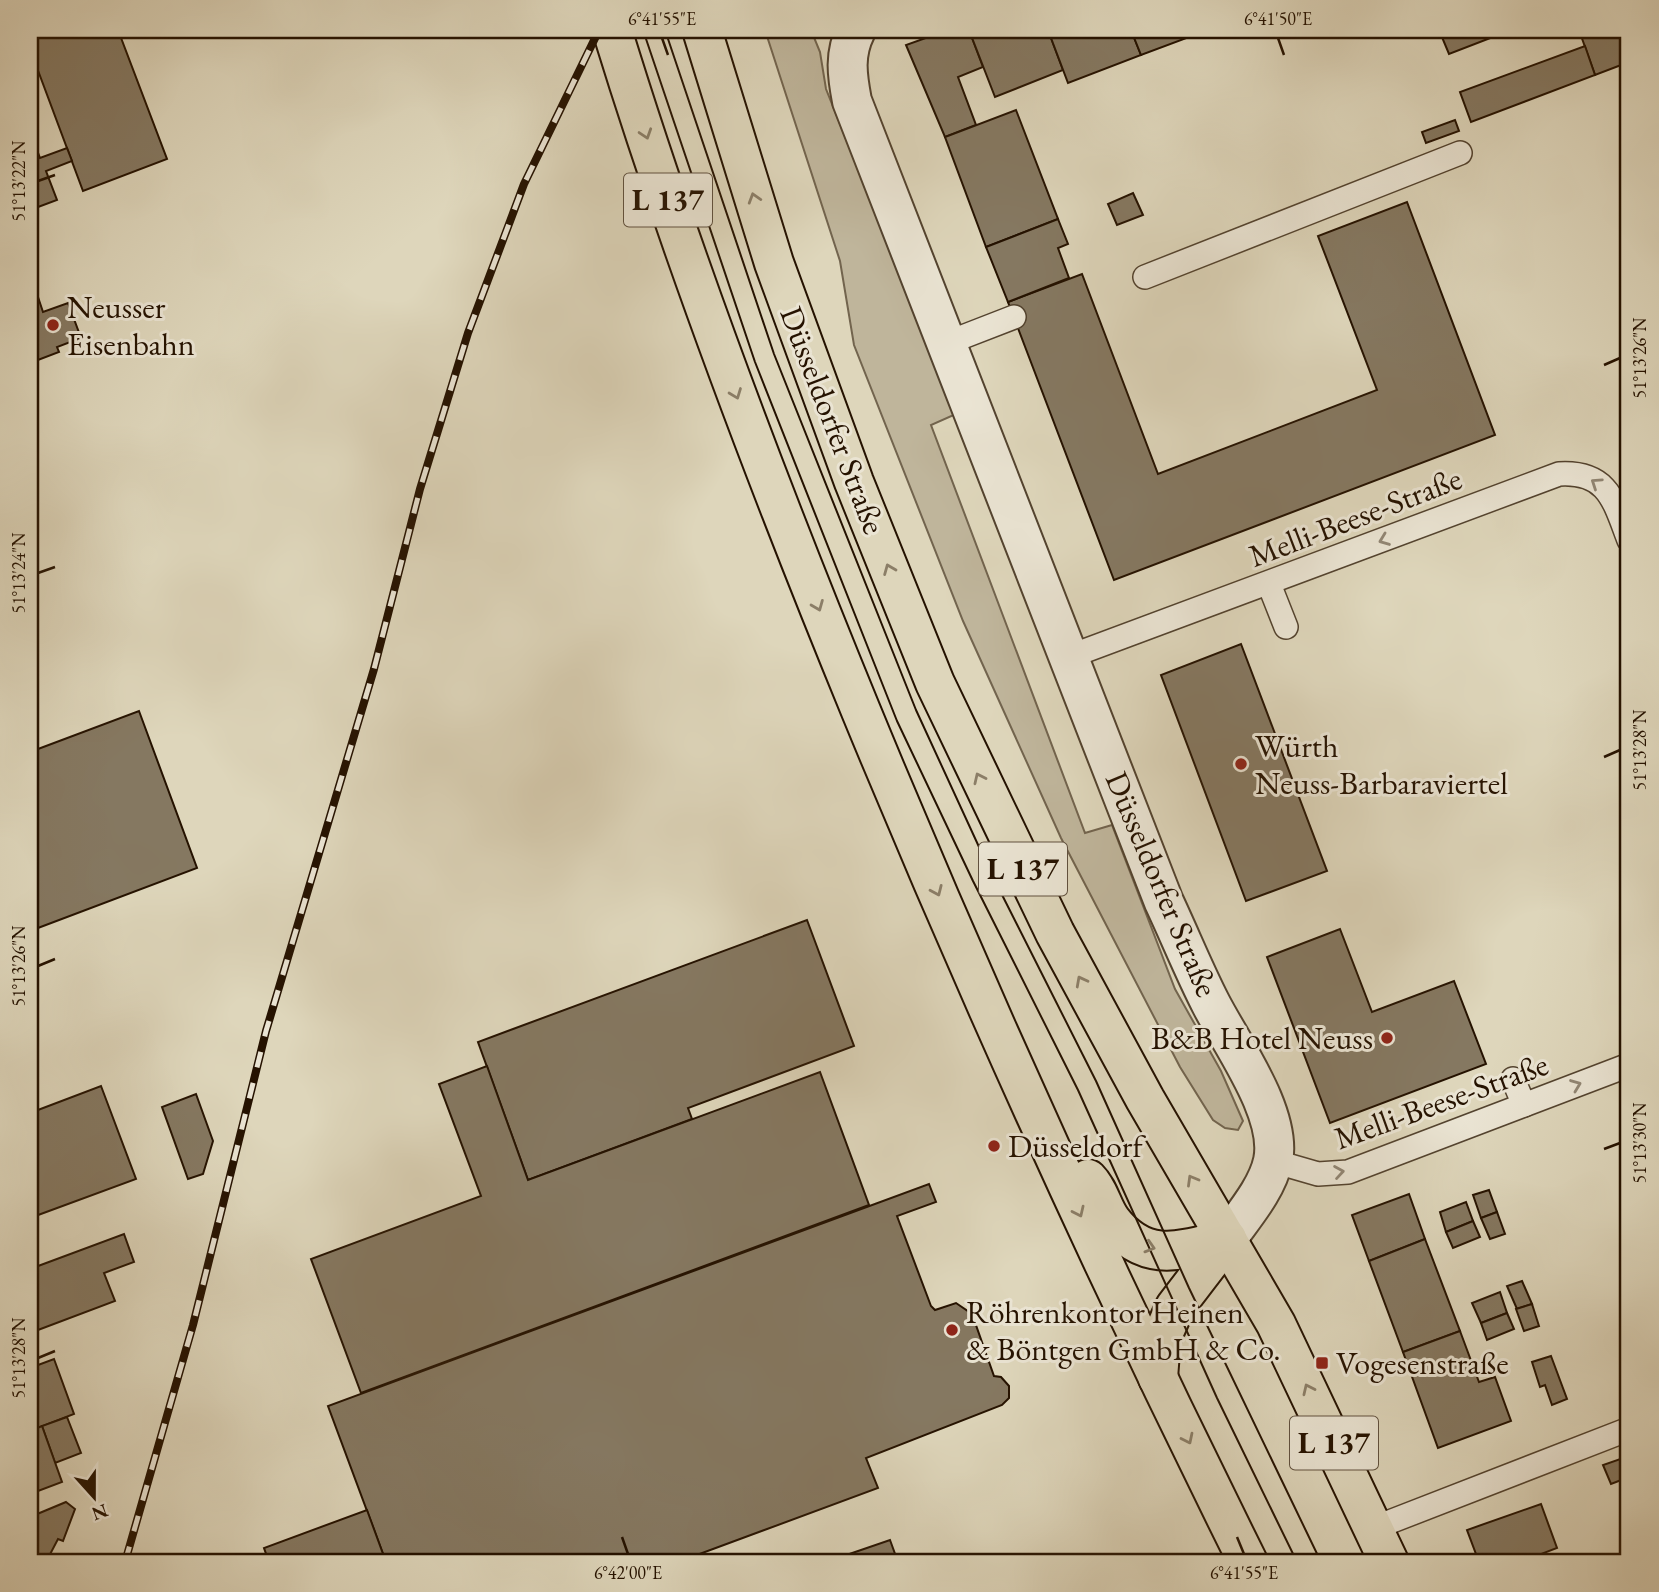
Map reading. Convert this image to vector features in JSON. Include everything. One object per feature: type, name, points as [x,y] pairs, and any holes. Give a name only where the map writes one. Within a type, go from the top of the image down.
[{"type":"main road","name":"L 137","points":[[612,30],[711,330],[802,567],[909,828],[1041,1128],[1157,1378],[1248,1562]]},
{"type":"main road","name":"Düsseldorfer Straße","points":[[702,30],[779,276],[854,482],[935,683],[1055,933],[1145,1099],[1227,1239]]},
{"type":"main road","points":[[1041,1128],[1095,1187],[1111,1220],[1127,1237],[1149,1250],[1173,1252],[1227,1239]]},
{"type":"main road","name":"L 137","points":[[1227,1239],[1303,1377],[1389,1562]]},
{"type":"main road","points":[[1157,1378],[1161,1339],[1175,1307],[1227,1239]]},
{"type":"street","name":"Düsseldorfer Straße","points":[[856,30],[847,47],[847,74],[852,101],[1071,656],[1164,902],[1210,1002],[1259,1094],[1273,1129],[1273,1161],[1257,1195],[1227,1239]]},
{"type":"lane","points":[[1145,277],[1461,153]]},
{"type":"lane","points":[[947,343],[1014,317]]},
{"type":"lane","name":"Melli-Beese-Straße","points":[[1071,656],[1559,474],[1576,473],[1593,478],[1606,488],[1614,500],[1629,540]]},
{"type":"lane","points":[[1269,584],[1286,627]]},
{"type":"lane","name":"Melli-Beese-Straße","points":[[1273,1161],[1318,1174],[1348,1172],[1629,1065]]},
{"type":"lane","points":[[1513,1079],[1524,1105]]},
{"type":"lane","points":[[1374,1528],[1629,1429]]},
{"type":"shaded area","points":[[765,30],[811,30],[820,52],[826,89],[956,414],[931,425],[1085,833],[1112,825],[1175,989],[1221,1071],[1243,1121],[1238,1130],[1225,1128],[1213,1120],[1180,1067],[1061,838],[963,621],[854,345],[840,261]]},
{"type":"building","points":[[30,30],[118,30],[167,159],[83,191],[30,49]]},
{"type":"building","points":[[948,30],[969,30],[983,67],[958,77],[976,125],[945,137],[906,45]]},
{"type":"building","points":[[969,30],[1048,30],[1063,70],[995,97]]},
{"type":"building","points":[[1048,30],[1131,30],[1141,55],[1068,83]]},
{"type":"building","points":[[1131,30],[1199,30],[1200,33],[1141,55]]},
{"type":"building","points":[[1439,30],[1511,30],[1449,54]]},
{"type":"building","points":[[1579,30],[1629,30],[1629,62],[1595,75]]},
{"type":"building","points":[[1585,46],[1595,75],[1471,122],[1460,92]]},
{"type":"building","points":[[1016,110],[1058,219],[986,247],[945,137]]},
{"type":"building","points":[[1455,120],[1459,131],[1426,143],[1422,132]]},
{"type":"building","points":[[30,131],[40,158],[67,148],[72,161],[46,171],[57,200],[30,210]]},
{"type":"building","points":[[1133,193],[1143,215],[1117,225],[1108,204]]},
{"type":"building","points":[[1407,202],[1495,435],[1114,580],[1008,302],[1082,274],[1158,474],[1377,390],[1318,236]]},
{"type":"building","points":[[1058,219],[1068,244],[1058,248],[1069,278],[1008,302],[986,247]]},
{"type":"building","name":"Neusser Eisenbahn","points":[[37,294],[43,312],[68,303],[81,338],[57,347],[59,352],[30,363],[30,296]]},
{"type":"building","name":"Würth Neuss-Barbaraviertel","points":[[1241,644],[1327,871],[1246,901],[1161,675]]},
{"type":"building","points":[[139,711],[197,868],[30,931],[30,752]]},
{"type":"building","points":[[807,920],[854,1046],[688,1108],[692,1119],[528,1180],[478,1042]]},
{"type":"building","name":"B&B Hotel Neuss","points":[[1340,929],[1372,1012],[1454,981],[1486,1064],[1330,1123],[1267,957]]},
{"type":"building","points":[[487,1066],[528,1180],[820,1072],[869,1205],[361,1393],[311,1259],[481,1196],[439,1084]]},
{"type":"building","points":[[101,1086],[136,1179],[30,1218],[30,1113]]},
{"type":"building","points":[[196,1094],[213,1141],[203,1174],[188,1179],[162,1107]]},
{"type":"building","points":[[929,1184],[936,1202],[897,1216],[931,1306],[935,1310],[956,1303],[972,1314],[994,1376],[1001,1377],[1009,1386],[1009,1398],[1002,1405],[866,1458],[878,1488],[678,1562],[386,1562],[328,1406]]},
{"type":"building","points":[[1489,1190],[1497,1212],[1481,1218],[1473,1195]]},
{"type":"building","points":[[1409,1194],[1425,1239],[1369,1261],[1352,1215]]},
{"type":"building","points":[[1466,1202],[1473,1221],[1446,1232],[1440,1212]]},
{"type":"building","points":[[1497,1212],[1505,1234],[1490,1239],[1481,1218]]},
{"type":"building","points":[[1473,1221],[1480,1237],[1453,1248],[1446,1232]]},
{"type":"building","points":[[124,1234],[134,1262],[104,1273],[115,1301],[30,1333],[30,1269]]},
{"type":"building","points":[[1425,1239],[1460,1331],[1403,1352],[1369,1261]]},
{"type":"building","points":[[1522,1281],[1532,1304],[1517,1309],[1507,1286]]},
{"type":"building","points":[[1500,1292],[1507,1313],[1481,1323],[1472,1303]]},
{"type":"building","points":[[1532,1304],[1539,1326],[1524,1331],[1516,1309]]},
{"type":"building","points":[[1507,1313],[1514,1329],[1487,1340],[1481,1323]]},
{"type":"building","points":[[1460,1331],[1479,1382],[1495,1377],[1511,1421],[1438,1448],[1403,1352]]},
{"type":"building","points":[[1551,1356],[1567,1399],[1552,1405],[1545,1385],[1540,1387],[1532,1362]]},
{"type":"building","points":[[54,1359],[74,1414],[30,1431],[30,1368]]},
{"type":"building","points":[[67,1417],[81,1453],[55,1463],[42,1426]]},
{"type":"building","points":[[42,1426],[62,1482],[30,1494],[30,1431]]},
{"type":"building","points":[[1626,1457],[1629,1477],[1611,1484],[1603,1465]]},
{"type":"building","points":[[66,1502],[75,1509],[63,1541],[58,1539],[46,1562],[30,1562],[30,1517]]},
{"type":"building","points":[[1541,1504],[1557,1548],[1541,1554],[1544,1562],[1479,1562],[1467,1530]]},
{"type":"building","points":[[367,1510],[386,1562],[269,1562],[264,1548]]},
{"type":"building","points":[[890,1540],[898,1562],[826,1562]]},
{"type":"tram line","points":[[643,30],[755,362],[897,721],[973,881],[1078,1090],[1217,1398],[1297,1562]]},
{"type":"tram line","points":[[665,30],[774,354],[916,710],[991,873],[1096,1081],[1189,1288],[1321,1562]]},
{"type":"railway","points":[[125,1562],[193,1325],[266,1031],[374,669],[420,489],[468,333],[524,184],[599,30]]},
{"type":"place","name":"Neusser Eisenbahn","points":[[53,325]]},
{"type":"place","name":"Würth Neuss-Barbaraviertel","points":[[1241,764]]},
{"type":"place","name":"B&B Hotel Neuss","points":[[1387,1038]]},
{"type":"place","name":"Düsseldorf","points":[[994,1146]]},
{"type":"place","name":"Röhrenkontor Heinen & Böntgen GmbH & Co.","points":[[952,1330]]},
{"type":"place","name":"Vogesenstraße","points":[[1322,1363]]}]
